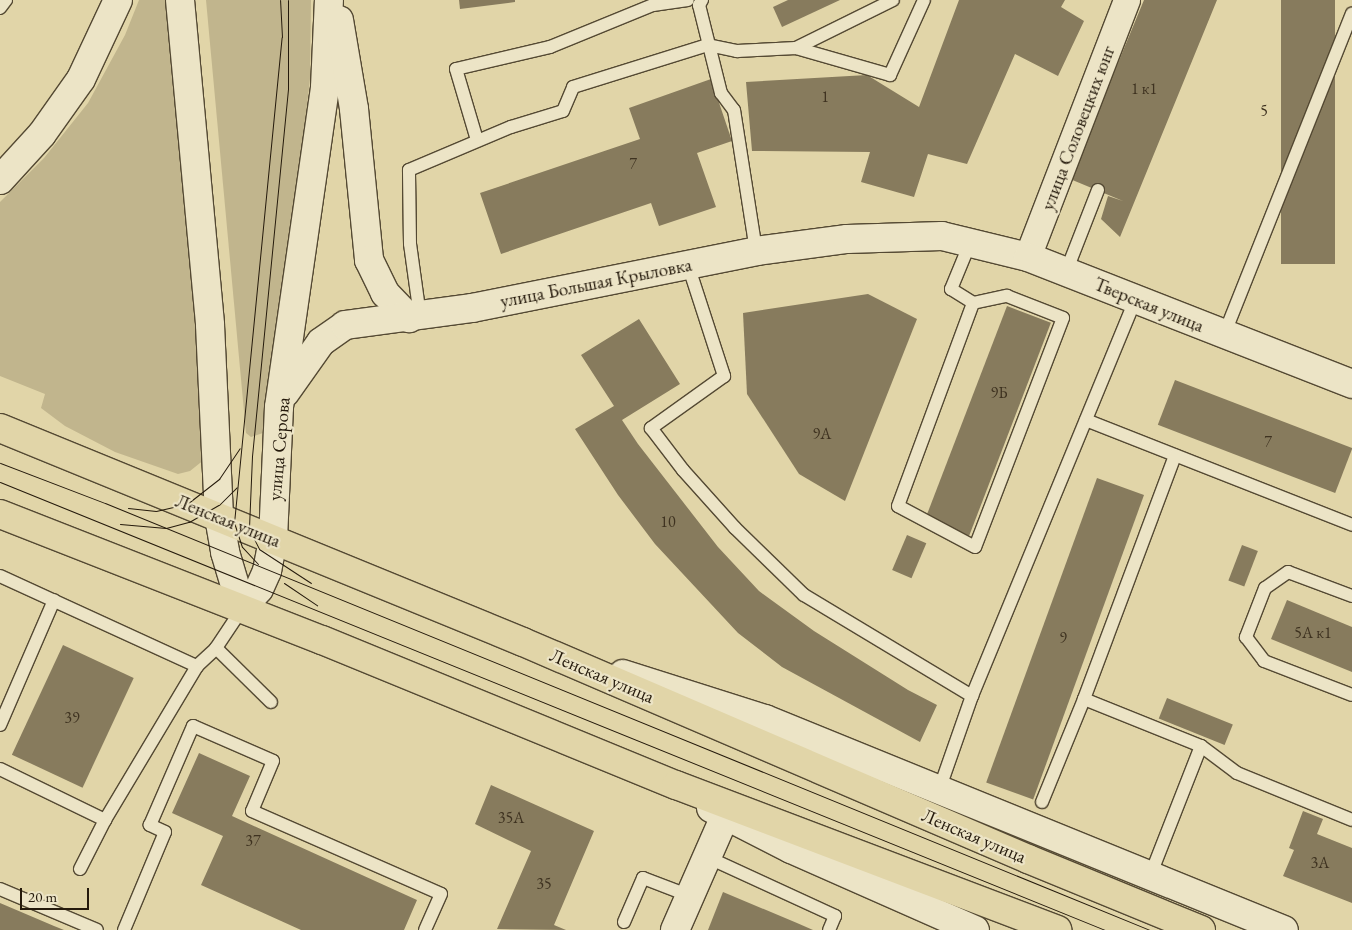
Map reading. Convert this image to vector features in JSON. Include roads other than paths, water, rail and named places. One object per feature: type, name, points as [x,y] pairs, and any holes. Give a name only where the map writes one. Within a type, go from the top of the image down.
[{"type":"main road","name":"Ленская улица","points":[[0,428],[273,538],[523,642],[1028,859],[1201,930]]},
{"type":"main road","points":[[0,514],[242,609],[676,785],[1057,930]]},
{"type":"street","points":[[0,180],[42,134],[81,79],[118,0]]},
{"type":"street","points":[[180,0],[210,325],[219,517],[224,552],[242,609]]},
{"type":"street","name":"улица Серова","points":[[242,609],[259,589],[267,571],[273,538],[279,407],[283,397],[325,87],[329,0]]},
{"type":"street","points":[[336,0],[354,109],[369,260],[385,293],[415,317]]},
{"type":"street","name":"улица Соловецких юнг","points":[[1028,257],[1127,0]]},
{"type":"street","name":"улица Большая Крыловка","points":[[283,397],[321,342],[345,325],[415,317],[756,251],[847,239],[942,236]]},
{"type":"street","name":"Тверская улица","points":[[942,236],[1028,257],[1352,384]]},
{"type":"street","points":[[523,642],[765,719],[1284,930]]},
{"type":"street","points":[[676,785],[725,816],[897,898],[975,930]]},
{"type":"street","points":[[675,930],[725,816]]},
{"type":"lane","points":[[0,8],[6,0]]},
{"type":"lane","points":[[477,140],[456,69],[550,47],[653,5],[688,0]]},
{"type":"lane","points":[[702,0],[699,5],[721,93],[734,110],[756,251]]},
{"type":"lane","points":[[796,48],[893,0]]},
{"type":"lane","points":[[415,317],[410,244],[409,170],[477,140],[563,112],[573,87],[708,45],[737,50],[796,48],[890,75],[924,0]]},
{"type":"lane","points":[[1224,335],[1352,14]]},
{"type":"lane","points":[[1066,272],[1098,190]]},
{"type":"lane","points":[[970,243],[951,289],[973,303],[1007,296],[1063,318],[975,547],[898,506],[973,303]]},
{"type":"lane","points":[[688,265],[724,376],[651,428],[683,470],[728,520],[804,595],[972,696]]},
{"type":"lane","points":[[940,790],[972,696],[1136,298]]},
{"type":"lane","points":[[1086,420],[1352,526]]},
{"type":"lane","points":[[1042,802],[1084,699],[1175,455]]},
{"type":"lane","points":[[1352,596],[1288,572],[1265,588],[1246,637],[1264,661],[1352,695]]},
{"type":"lane","points":[[0,576],[197,666]]},
{"type":"lane","points":[[0,725],[54,600]]},
{"type":"lane","points":[[80,869],[105,820],[197,666],[216,648],[242,609]]},
{"type":"lane","points":[[216,648],[271,702]]},
{"type":"lane","points":[[1084,699],[1201,746],[1237,773],[1352,820]]},
{"type":"lane","points":[[124,930],[165,832],[150,825],[193,726],[273,762],[252,811],[441,894],[425,930]]},
{"type":"lane","points":[[1150,876],[1201,746]]},
{"type":"lane","points":[[0,770],[105,820]]},
{"type":"lane","points":[[707,857],[835,916],[829,930]]},
{"type":"lane","points":[[624,922],[643,878],[690,896]]},
{"type":"lane","points":[[0,889],[97,930]]},
{"type":"tram line","points":[[258,564],[242,547],[234,523],[282,37],[280,0]]},
{"type":"tram line","points":[[288,0],[288,89],[252,456],[249,529],[259,549],[311,583]]},
{"type":"tram line","points":[[128,508],[156,511],[187,504],[219,479],[240,448]]},
{"type":"tram line","points":[[0,463],[105,503],[1150,930]]},
{"type":"tram line","points":[[0,482],[1105,930]]},
{"type":"tram line","points":[[120,524],[166,528],[189,522],[219,505],[237,487]]},
{"type":"tram line","points":[[284,583],[317,605]]}]
